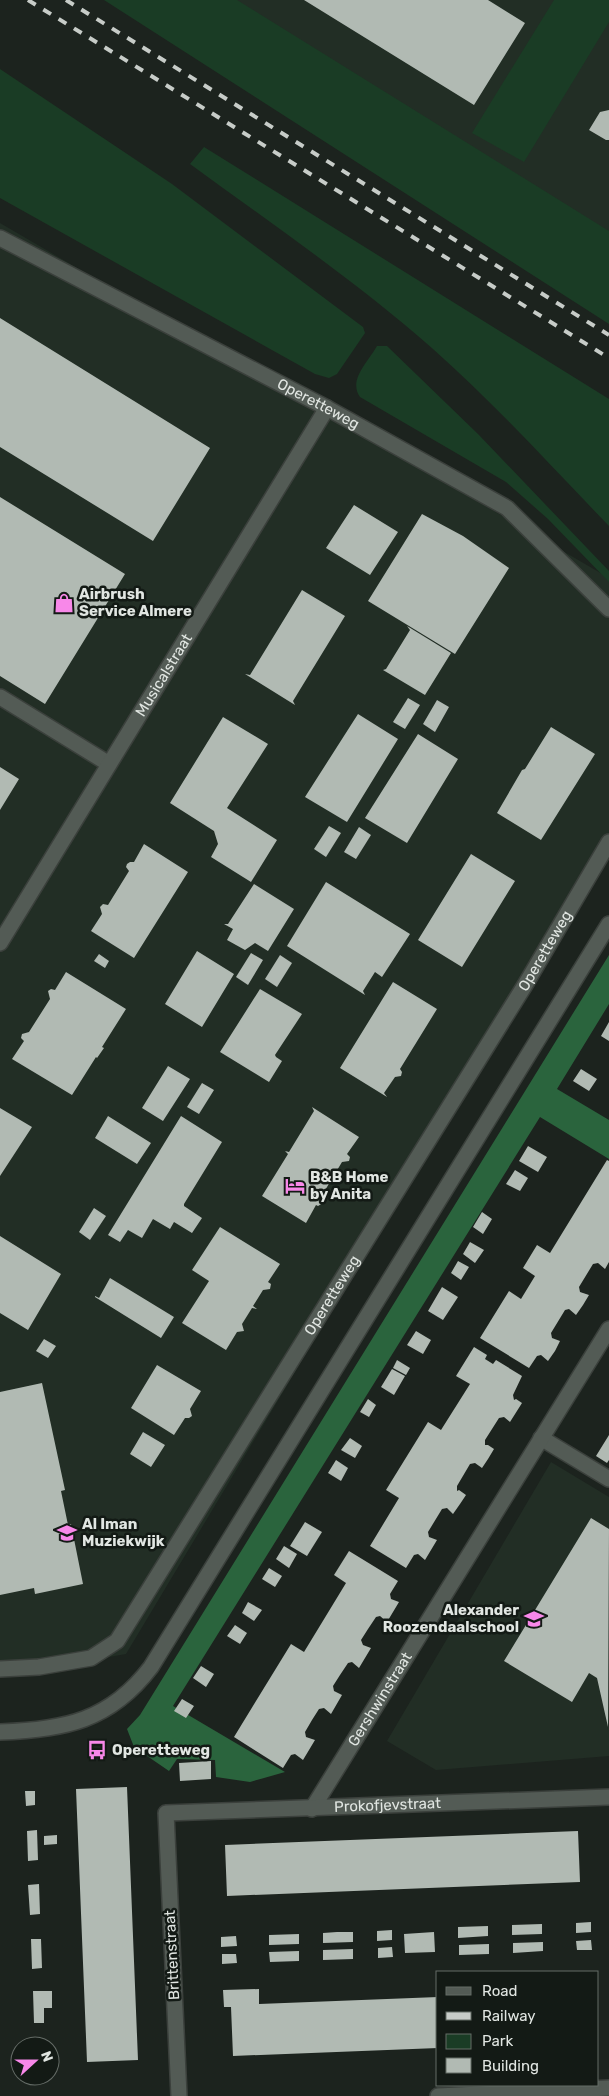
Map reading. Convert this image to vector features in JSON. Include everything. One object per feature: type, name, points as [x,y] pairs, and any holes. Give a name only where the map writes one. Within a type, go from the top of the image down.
[{"type":"street","name":"Operetteweg","points":[[0,238],[327,408],[507,508],[609,609]]},
{"type":"street","name":"Musicalstraat","points":[[0,942],[327,408]]},
{"type":"street","points":[[0,697],[109,764]]},
{"type":"street","name":"Operetteweg","points":[[0,1669],[39,1667],[91,1658],[117,1641],[520,994],[609,842]]},
{"type":"street","points":[[0,1732],[50,1729],[88,1718],[122,1697],[151,1667],[609,924]]},
{"type":"street","name":"Gershwinstraat","points":[[312,1809],[609,1329]]},
{"type":"street","points":[[542,1438],[609,1479]]},
{"type":"street","name":"Prokofjevstraat","points":[[166,1813],[609,1797]]},
{"type":"street","name":"Brittenstraat","points":[[166,1813],[179,2096]]},
{"type":"street","points":[[438,2096],[609,2088]]},
{"type":"shaded area","points":[[168,0],[609,0],[609,272]]},
{"type":"shaded area","points":[[0,223],[609,578],[609,848],[126,1654],[52,1667],[0,1670]]},
{"type":"shaded area","name":"Alexander Roozendaalschool","points":[[551,1462],[609,1497],[609,1756],[436,1770],[387,1741]]},
{"type":"green space","points":[[104,0],[237,0],[609,231],[609,324]]},
{"type":"green space","points":[[554,0],[609,0],[609,22],[524,162],[472,133]]},
{"type":"green space","points":[[0,69],[172,184],[363,327],[365,333],[337,374],[329,378],[315,374],[0,198]]},
{"type":"green space","points":[[204,147],[609,399],[609,526],[501,413],[433,349],[344,277],[190,164]]},
{"type":"green space","points":[[377,346],[387,346],[478,434],[609,571],[609,582],[548,519],[506,482],[360,397],[356,384],[358,378]]},
{"type":"green space","points":[[609,955],[609,1004],[557,1089],[609,1120],[609,1159],[540,1117],[173,1706],[285,1772],[250,1782],[216,1777],[215,1760],[177,1759],[169,1771],[134,1747],[127,1729],[140,1715]]},
{"type":"building","points":[[304,0],[488,0],[525,23],[474,105]]},
{"type":"building","points":[[609,110],[609,140],[606,140],[589,130],[600,112]]},
{"type":"building","points":[[0,318],[210,448],[153,541],[0,447]]},
{"type":"building","points":[[0,497],[125,574],[45,704],[0,676]]},
{"type":"building","points":[[354,505],[398,532],[370,575],[326,548]]},
{"type":"building","points":[[422,514],[463,536],[509,568],[455,654],[368,601]]},
{"type":"building","points":[[302,590],[345,616],[293,701],[295,705],[245,674],[250,675]]},
{"type":"building","points":[[407,626],[451,653],[425,695],[383,670],[386,669],[410,630]]},
{"type":"building","points":[[408,698],[420,705],[405,729],[393,722]]},
{"type":"building","points":[[437,700],[449,707],[435,732],[423,724]]},
{"type":"building","points":[[358,714],[398,739],[347,822],[305,797]]},
{"type":"building","points":[[223,717],[268,744],[227,808],[277,840],[251,882],[211,857],[218,844],[214,831],[170,803]]},
{"type":"building","points":[[551,727],[595,754],[541,840],[497,813],[522,770],[525,769]]},
{"type":"building","points":[[418,734],[458,759],[407,843],[365,818]]},
{"type":"building","points":[[0,767],[19,779],[0,810]]},
{"type":"building","points":[[329,826],[341,833],[326,857],[314,849]]},
{"type":"building","points":[[359,827],[371,835],[356,859],[344,852]]},
{"type":"building","points":[[144,844],[188,872],[134,958],[91,931],[102,914],[100,907],[103,904],[108,905],[129,871],[126,867],[127,864],[134,862]]},
{"type":"building","points":[[471,854],[515,881],[462,967],[418,940]]},
{"type":"building","points":[[326,882],[410,934],[382,977],[375,972],[363,991],[365,995],[287,946]]},
{"type":"building","points":[[254,884],[294,909],[268,951],[255,943],[245,950],[227,940],[233,929],[224,924],[228,924]]},
{"type":"building","points":[[197,951],[234,974],[202,1027],[165,1004]]},
{"type":"building","points":[[251,953],[263,960],[248,985],[236,977]]},
{"type":"building","points":[[99,954],[109,961],[105,968],[94,961]]},
{"type":"building","points":[[280,955],[292,963],[277,987],[265,979]]},
{"type":"building","points":[[66,972],[126,1009],[102,1047],[104,1048],[96,1057],[72,1095],[12,1059],[24,1041],[21,1038],[22,1034],[29,1032],[50,999],[48,991],[51,989],[55,990]]},
{"type":"building","points":[[393,982],[437,1009],[400,1069],[402,1072],[401,1076],[395,1077],[384,1093],[387,1097],[340,1068]]},
{"type":"building","points":[[260,989],[302,1014],[275,1055],[282,1061],[269,1082],[220,1052]]},
{"type":"building","points":[[609,1022],[609,1041],[601,1036]]},
{"type":"building","points":[[168,1066],[190,1079],[163,1121],[142,1108]]},
{"type":"building","points":[[581,1069],[597,1079],[589,1091],[573,1081]]},
{"type":"building","points":[[202,1083],[214,1090],[199,1114],[187,1107]]},
{"type":"building","points":[[312,1107],[359,1137],[347,1154],[350,1157],[349,1161],[342,1162],[321,1197],[323,1203],[318,1206],[316,1205],[306,1223],[262,1196],[288,1154],[285,1151],[289,1152],[314,1111]]},
{"type":"building","points":[[0,1108],[32,1127],[0,1176]]},
{"type":"building","points":[[108,1116],[151,1143],[137,1164],[95,1138]]},
{"type":"building","points":[[181,1116],[222,1142],[184,1204],[184,1206],[202,1218],[192,1233],[174,1222],[170,1229],[153,1219],[142,1238],[128,1230],[120,1242],[108,1235]]},
{"type":"building","points":[[528,1146],[547,1157],[538,1172],[519,1161]]},
{"type":"building","points":[[607,1160],[609,1161],[609,1262],[605,1269],[598,1263],[593,1264],[579,1287],[580,1292],[589,1295],[583,1305],[576,1315],[569,1309],[565,1310],[551,1333],[552,1338],[560,1341],[555,1351],[548,1361],[541,1355],[537,1356],[529,1368],[480,1338],[509,1291],[521,1299],[535,1276],[523,1268],[537,1245],[550,1253]]},
{"type":"building","points":[[515,1170],[528,1178],[520,1191],[506,1184]]},
{"type":"building","points":[[94,1208],[106,1216],[90,1240],[79,1232]]},
{"type":"building","points":[[482,1212],[492,1219],[483,1234],[473,1227]]},
{"type":"building","points":[[220,1227],[280,1264],[268,1282],[271,1284],[270,1289],[263,1290],[253,1306],[257,1309],[252,1308],[242,1324],[244,1331],[237,1332],[226,1350],[182,1323],[209,1281],[192,1270]]},
{"type":"building","points":[[0,1236],[61,1274],[28,1330],[0,1313]]},
{"type":"building","points":[[470,1242],[484,1250],[475,1263],[463,1254]]},
{"type":"building","points":[[458,1261],[469,1267],[461,1280],[451,1273]]},
{"type":"building","points":[[110,1278],[174,1317],[161,1338],[95,1297],[99,1298]]},
{"type":"building","points":[[442,1287],[458,1297],[443,1320],[428,1311]]},
{"type":"building","points":[[416,1331],[431,1340],[423,1354],[407,1345]]},
{"type":"building","points":[[44,1339],[56,1346],[48,1358],[36,1351]]},
{"type":"building","points":[[474,1347],[487,1355],[485,1359],[493,1364],[496,1360],[522,1376],[513,1395],[514,1400],[516,1399],[522,1403],[510,1422],[504,1417],[499,1418],[485,1440],[485,1445],[494,1449],[482,1468],[475,1463],[470,1464],[457,1486],[457,1491],[459,1490],[466,1495],[453,1514],[447,1508],[442,1509],[428,1532],[429,1537],[437,1540],[425,1560],[418,1554],[414,1555],[406,1568],[370,1546],[399,1498],[386,1490],[428,1422],[441,1430],[470,1384],[456,1376]]},
{"type":"building","points":[[397,1360],[410,1368],[406,1375],[393,1368]]},
{"type":"building","points":[[157,1365],[201,1391],[190,1409],[192,1416],[185,1418],[174,1435],[131,1408]]},
{"type":"building","points":[[392,1369],[405,1376],[394,1395],[381,1387]]},
{"type":"building","points":[[42,1383],[65,1490],[61,1491],[68,1525],[71,1524],[83,1584],[35,1594],[34,1588],[0,1595],[0,1392]]},
{"type":"building","points":[[368,1399],[376,1405],[369,1417],[360,1412]]},
{"type":"building","points":[[143,1432],[165,1445],[151,1467],[130,1454]]},
{"type":"building","points":[[609,1435],[609,1460],[607,1463],[596,1456]]},
{"type":"building","points":[[350,1438],[362,1446],[355,1458],[341,1450]]},
{"type":"building","points":[[336,1460],[348,1468],[341,1481],[328,1473]]},
{"type":"building","points":[[591,1518],[609,1529],[608,1727],[597,1678],[589,1673],[572,1702],[504,1661]]},
{"type":"building","points":[[305,1522],[322,1532],[307,1556],[290,1546]]},
{"type":"building","points":[[284,1546],[297,1554],[289,1568],[276,1559]]},
{"type":"building","points":[[349,1551],[398,1581],[390,1594],[391,1599],[399,1602],[387,1622],[380,1616],[376,1617],[361,1640],[363,1645],[371,1648],[359,1668],[352,1662],[348,1663],[333,1686],[334,1691],[342,1695],[331,1714],[324,1708],[319,1709],[312,1720],[305,1732],[306,1737],[315,1740],[303,1760],[295,1754],[291,1755],[283,1768],[234,1737],[291,1644],[304,1652],[346,1583],[334,1575]]},
{"type":"building","points":[[269,1568],[282,1576],[275,1587],[262,1579]]},
{"type":"building","points":[[248,1602],[262,1610],[254,1621],[242,1613]]},
{"type":"building","points":[[235,1625],[247,1633],[240,1644],[227,1636]]},
{"type":"building","points":[[201,1666],[214,1674],[206,1687],[193,1678]]},
{"type":"building","points":[[182,1699],[194,1706],[186,1718],[174,1711]]},
{"type":"building","points":[[211,1761],[211,1779],[180,1781],[179,1763]]},
{"type":"building","points":[[127,1787],[138,2060],[87,2062],[76,1789]]},
{"type":"building","points":[[25,1791],[35,1791],[35,1805],[26,1806]]},
{"type":"building","points":[[37,1830],[38,1860],[28,1861],[27,1831]]},
{"type":"building","points":[[578,1831],[580,1882],[227,1896],[225,1845]]},
{"type":"building","points":[[57,1835],[57,1844],[44,1845],[44,1836]]},
{"type":"building","points":[[39,1884],[40,1914],[30,1915],[28,1885]]},
{"type":"building","points":[[591,1922],[591,1932],[576,1933],[576,1923]]},
{"type":"building","points":[[542,1924],[542,1934],[512,1935],[512,1925]]},
{"type":"building","points":[[488,1926],[488,1936],[458,1938],[458,1927]]},
{"type":"building","points":[[392,1930],[392,1940],[377,1941],[377,1931]]},
{"type":"building","points":[[353,1932],[353,1942],[323,1943],[323,1933]]},
{"type":"building","points":[[434,1932],[435,1952],[405,1953],[404,1934]]},
{"type":"building","points":[[299,1934],[299,1944],[269,1945],[269,1935]]},
{"type":"building","points":[[236,1936],[237,1946],[221,1947],[221,1937]]},
{"type":"building","points":[[31,1939],[41,1939],[42,1968],[32,1969]]},
{"type":"building","points":[[591,1940],[592,1950],[577,1950],[576,1941]]},
{"type":"building","points":[[543,1942],[543,1951],[513,1953],[513,1943]]},
{"type":"building","points":[[489,1944],[489,1954],[459,1955],[459,1945]]},
{"type":"building","points":[[392,1947],[393,1957],[378,1958],[378,1948]]},
{"type":"building","points":[[353,1949],[353,1959],[323,1960],[323,1950]]},
{"type":"building","points":[[299,1951],[299,1961],[270,1962],[269,1952]]},
{"type":"building","points":[[222,1954],[236,1954],[237,1963],[222,1964]]},
{"type":"building","points":[[259,1989],[259,2004],[436,1997],[436,2048],[233,2056],[231,2007],[224,2007],[223,1990]]},
{"type":"building","points":[[33,1991],[52,1991],[52,2008],[44,2008],[44,2023],[34,2023]]},
{"type":"railway","points":[[28,0],[609,358]]},
{"type":"railway","points":[[66,0],[609,335]]},
{"type":"place","name":"Airbrush Service Almere","points":[[64,603]]},
{"type":"place","name":"B&B Home by Anita","points":[[295,1186]]},
{"type":"place","name":"Al Iman Muziekwijk","points":[[67,1533]]},
{"type":"place","name":"Alexander Roozendaalschool","points":[[534,1619]]},
{"type":"place","name":"Operetteweg","points":[[97,1750]]}]
